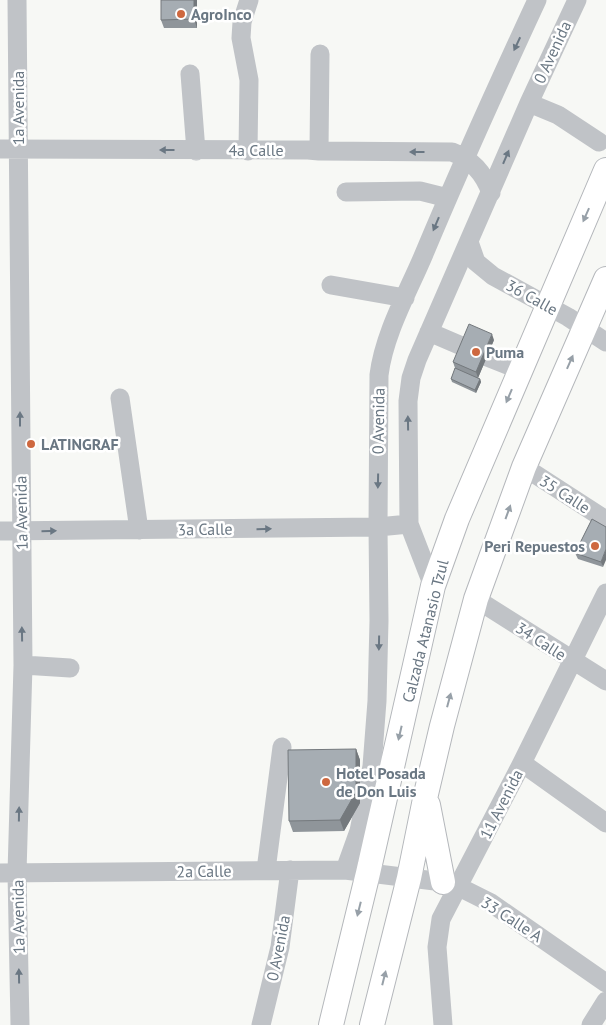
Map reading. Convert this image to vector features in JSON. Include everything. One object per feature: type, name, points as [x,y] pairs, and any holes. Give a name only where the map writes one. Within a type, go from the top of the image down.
[{"type":"main road","name":"Calzada Atanasio Tzul","points":[[331,1025],[356,872],[433,586],[457,519],[606,170]]},
{"type":"main road","points":[[372,1025],[408,878],[426,794],[476,599],[524,467],[600,335],[606,279]]},
{"type":"main road","points":[[426,794],[451,884]]},
{"type":"street","name":"1a Avenida","points":[[17,0],[9,149],[21,531],[23,665],[9,873],[20,1025]]},
{"type":"street","points":[[248,151],[249,80],[241,38],[242,22],[249,0]]},
{"type":"street","name":"0 Avenida","points":[[356,872],[359,832],[372,766],[377,701],[379,630],[379,375],[381,359],[465,157],[537,0]]},
{"type":"street","name":"0 Avenida","points":[[433,586],[409,524],[408,400],[411,378],[429,332],[529,103],[577,0]]},
{"type":"street","points":[[319,151],[320,54]]},
{"type":"street","points":[[190,74],[196,150]]},
{"type":"street","points":[[529,103],[558,115],[599,142]]},
{"type":"street","name":"4a Calle","points":[[9,149],[452,152],[465,157]]},
{"type":"street","points":[[465,157],[486,180],[491,193]]},
{"type":"street","points":[[346,192],[420,191],[448,198]]},
{"type":"street","name":"36 Calle","points":[[469,242],[476,262],[493,276],[600,335]]},
{"type":"street","points":[[331,285],[405,298]]},
{"type":"street","points":[[429,332],[464,347]]},
{"type":"street","points":[[487,357],[520,370]]},
{"type":"street","points":[[120,398],[138,530]]},
{"type":"street","name":"35 Calle","points":[[524,467],[606,520]]},
{"type":"street","name":"3a Calle","points":[[0,532],[378,527],[409,524]]},
{"type":"street","name":"11 Avenida","points":[[444,1025],[437,947],[441,919],[451,884],[522,763],[606,593]]},
{"type":"street","name":"34 Calle","points":[[476,599],[606,681]]},
{"type":"street","points":[[23,665],[70,668]]},
{"type":"street","points":[[266,870],[282,747]]},
{"type":"street","points":[[522,763],[606,823]]},
{"type":"street","name":"0 Avenida","points":[[261,1025],[280,947],[290,870]]},
{"type":"street","name":"2a Calle","points":[[9,873],[290,870],[356,872],[408,878]]},
{"type":"street","name":"33 Calle A","points":[[408,878],[451,884],[491,903],[606,983]]},
{"type":"street","points":[[591,1025],[606,1001]]},
{"type":"building","name":"AgroInco","points":[[161,0],[194,0],[194,19],[161,20]]},
{"type":"building","name":"Puma","points":[[469,324],[492,334],[476,372],[453,362]]},
{"type":"building","points":[[455,368],[480,379],[475,390],[451,379]]},
{"type":"building","name":"Peri Repuestos","points":[[592,519],[606,527],[606,549],[601,562],[575,553]]},
{"type":"building","name":"Hotel Posada de Don Luis","points":[[356,749],[356,792],[340,820],[289,821],[288,750]]},
{"type":"place","name":"AgroInco","points":[[181,14]]},
{"type":"place","name":"Puma","points":[[476,352]]},
{"type":"place","name":"LATINGRAF","points":[[31,444]]},
{"type":"place","name":"Peri Repuestos","points":[[595,546]]},
{"type":"place","name":"Hotel Posada de Don Luis","points":[[326,782]]}]
